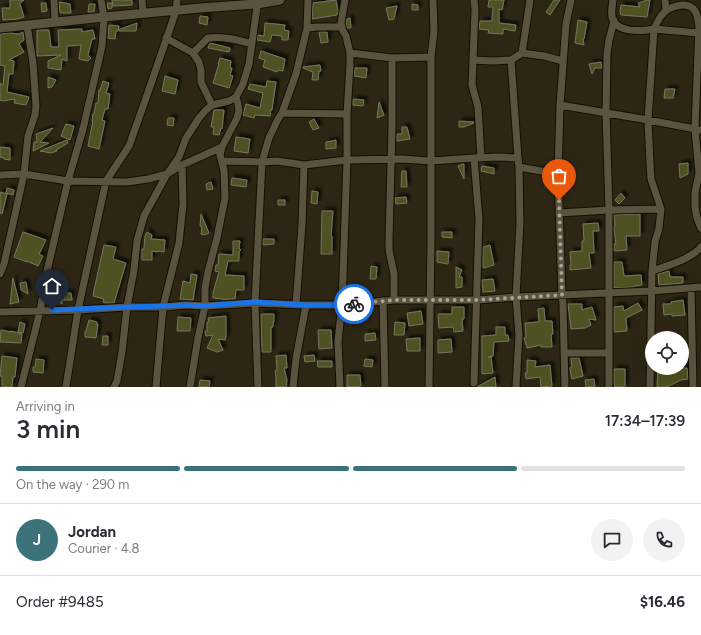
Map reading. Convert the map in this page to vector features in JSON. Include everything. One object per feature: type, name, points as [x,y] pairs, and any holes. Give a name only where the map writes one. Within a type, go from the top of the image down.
[{"type":"street","points":[[54,0],[55,22]]},
{"type":"street","points":[[21,387],[40,311],[47,271],[68,181],[83,129],[102,46],[104,17],[101,0]]},
{"type":"street","points":[[142,0],[143,13]]},
{"type":"street","points":[[66,387],[78,310],[106,181],[129,146],[176,11],[177,0]]},
{"type":"street","points":[[0,28],[176,11],[225,3],[280,0]]},
{"type":"street","points":[[258,387],[255,302],[262,162],[269,138],[282,113],[296,74],[307,28],[308,0]]},
{"type":"street","points":[[340,387],[338,341],[342,305],[347,160],[347,114],[350,64],[350,53],[346,36],[341,27],[345,0]]},
{"type":"street","points":[[429,387],[431,300],[431,57],[434,31],[433,0]]},
{"type":"street","points":[[474,0],[475,10],[472,85],[478,107],[479,219],[474,383]]},
{"type":"street","points":[[522,53],[530,0]]},
{"type":"street","points":[[565,387],[558,174],[563,60],[566,24],[571,0]]},
{"type":"street","points":[[612,0],[612,17],[620,27],[642,31],[700,29]]},
{"type":"street","points":[[665,0],[666,10]]},
{"type":"street","points":[[114,387],[122,352],[137,241],[144,216],[167,174],[179,157],[186,138],[198,118],[212,105],[229,101],[236,97],[243,84],[249,64],[258,2]]},
{"type":"street","points":[[650,387],[652,271],[655,242],[660,228],[661,210],[651,178],[648,120],[654,30],[660,16],[666,10],[674,5],[683,4],[693,7],[696,12],[700,29],[698,129],[700,172],[695,193],[695,207],[701,228]]},
{"type":"street","points":[[609,387],[606,113],[607,54],[614,21]]},
{"type":"street","points":[[0,274],[4,264],[24,174],[28,136],[35,115],[36,106],[33,63],[27,25]]},
{"type":"street","points":[[307,28],[341,27]]},
{"type":"street","points":[[166,38],[193,53],[199,62],[201,82],[212,105]]},
{"type":"street","points":[[193,53],[208,38],[229,38],[252,44]]},
{"type":"street","points":[[350,53],[392,58],[431,57]]},
{"type":"street","points":[[473,60],[493,62],[511,60],[522,53],[563,60]]},
{"type":"street","points":[[392,58],[389,250],[394,274],[394,300]]},
{"type":"street","points":[[511,60],[519,167],[520,223],[516,297],[519,335],[516,387]]},
{"type":"street","points":[[190,387],[204,306],[205,288],[218,238],[225,198],[226,186],[223,161],[220,155],[222,147],[239,111],[236,97]]},
{"type":"street","points":[[560,105],[698,129]]},
{"type":"street","points":[[282,113],[347,114]]},
{"type":"street","points":[[0,175],[24,174],[68,181],[127,182],[148,180],[167,174],[182,165],[222,147]]},
{"type":"street","points":[[223,161],[277,161],[304,165],[347,160],[391,159],[431,161],[478,158],[518,158]]},
{"type":"street","points":[[156,387],[163,306],[179,243],[183,204],[182,165]]},
{"type":"street","points":[[296,305],[302,225],[304,165]]},
{"type":"street","points":[[519,167],[558,174]]},
{"type":"street","points":[[559,212],[661,210]]},
{"type":"street","points":[[652,271],[670,265],[698,251],[701,247]]},
{"type":"street","points":[[0,312],[186,305],[204,306],[255,302],[296,305],[342,305],[394,300],[477,300],[701,287]]},
{"type":"street","points":[[691,288],[693,387]]},
{"type":"street","points":[[383,301],[385,387]]},
{"type":"street","points":[[293,387],[296,359],[306,305]]},
{"type":"street","points":[[565,353],[609,353]]},
{"type":"building","points":[[10,0],[24,0],[19,4],[24,17],[3,20],[2,8],[10,8]]},
{"type":"building","points":[[112,0],[132,0],[132,5],[113,6]]},
{"type":"building","points":[[336,0],[338,11],[337,15],[312,19],[313,3]]},
{"type":"building","points":[[489,0],[504,0],[502,10],[499,9],[499,23],[516,25],[515,31],[503,29],[503,34],[488,33],[489,30],[479,29],[480,21],[492,21],[493,7],[488,7]]},
{"type":"building","points":[[554,0],[560,0],[550,15],[546,12]]},
{"type":"building","points":[[650,0],[647,17],[621,15],[621,5],[640,7],[638,3]]},
{"type":"building","points":[[59,2],[70,4],[71,13],[60,13]]},
{"type":"building","points":[[41,3],[46,3],[47,11],[42,12]]},
{"type":"building","points":[[107,3],[112,3],[112,8],[108,9]]},
{"type":"building","points":[[89,4],[95,4],[94,12],[88,12]]},
{"type":"building","points":[[412,4],[418,5],[418,10],[412,10]]},
{"type":"building","points":[[397,6],[394,19],[389,20],[386,8]]},
{"type":"building","points":[[200,16],[208,17],[207,25],[199,23]]},
{"type":"building","points":[[350,18],[351,28],[347,28],[347,19]]},
{"type":"building","points":[[578,20],[587,22],[583,39],[584,45],[575,43]]},
{"type":"building","points":[[137,23],[136,31],[118,30]]},
{"type":"building","points":[[265,23],[285,25],[284,30],[289,31],[288,40],[282,40],[282,36],[272,35],[270,42],[257,40],[258,35],[264,36]]},
{"type":"building","points":[[109,25],[119,26],[118,31],[116,31],[115,39],[108,38]]},
{"type":"building","points":[[82,29],[82,32],[93,30],[95,39],[92,39],[88,55],[91,58],[88,61],[79,59],[81,45],[67,46],[67,61],[62,59],[61,70],[48,68],[48,61],[61,55],[37,56],[37,30],[49,30],[51,47],[59,47],[58,30]]},
{"type":"building","points":[[23,32],[24,40],[19,44],[24,52],[9,60],[14,61],[13,74],[9,74],[7,92],[29,97],[26,105],[14,103],[15,99],[0,100],[0,83],[3,85],[5,66],[0,65],[0,34],[19,34]]},
{"type":"building","points":[[319,32],[327,32],[328,42],[321,43]]},
{"type":"building","points":[[210,43],[230,48],[229,52],[208,48]]},
{"type":"building","points":[[261,51],[285,59],[283,71],[278,70],[277,72],[263,67],[265,60],[259,58]]},
{"type":"building","points":[[220,58],[231,61],[230,68],[232,68],[230,75],[233,76],[229,88],[213,83]]},
{"type":"building","points":[[601,62],[602,68],[595,68],[592,74],[589,64]]},
{"type":"building","points":[[320,65],[321,71],[319,71],[318,80],[312,80],[313,72],[303,68],[303,67]]},
{"type":"building","points":[[355,68],[367,68],[366,78],[354,76]]},
{"type":"building","points":[[165,76],[178,80],[175,94],[162,91]]},
{"type":"building","points":[[48,77],[56,80],[52,87],[48,88]]},
{"type":"building","points":[[103,81],[109,83],[106,93],[110,94],[108,109],[105,109],[102,120],[105,121],[99,149],[88,146],[93,114],[96,103],[98,103],[99,90]]},
{"type":"building","points":[[267,81],[276,82],[270,116],[255,115],[254,118],[243,115],[246,104],[260,108],[263,93],[248,89],[250,84],[266,87]]},
{"type":"building","points":[[665,89],[675,89],[673,98],[664,98]]},
{"type":"building","points":[[353,99],[364,100],[363,106],[353,105]]},
{"type":"building","points":[[379,102],[384,115],[377,118]]},
{"type":"building","points":[[214,110],[224,110],[222,129],[221,128],[219,135],[213,134],[214,127],[211,127]]},
{"type":"building","points":[[168,118],[174,118],[173,126],[167,125]]},
{"type":"building","points":[[314,119],[319,128],[313,130],[309,122]]},
{"type":"building","points":[[459,121],[474,123],[464,127],[459,127]]},
{"type":"building","points":[[66,124],[74,126],[70,140],[61,136]]},
{"type":"building","points":[[402,127],[407,127],[410,139],[397,141],[397,134],[402,134]]},
{"type":"building","points":[[53,128],[40,142],[49,143],[33,151],[34,142],[37,142],[36,134]]},
{"type":"building","points":[[236,137],[250,139],[248,153],[234,151]]},
{"type":"building","points":[[67,140],[68,143],[56,150],[57,151],[51,153],[40,151]]},
{"type":"building","points":[[336,140],[336,148],[326,149],[326,142]]},
{"type":"building","points":[[0,147],[10,148],[10,160],[0,157]]},
{"type":"building","points":[[688,163],[688,174],[680,178],[679,164]]},
{"type":"building","points":[[464,164],[464,179],[458,166]]},
{"type":"building","points":[[482,166],[494,168],[494,174],[481,171]]},
{"type":"building","points":[[402,171],[406,171],[407,187],[401,187]]},
{"type":"building","points":[[232,178],[247,180],[246,187],[231,185]]},
{"type":"building","points":[[211,182],[213,189],[207,190],[206,184]]},
{"type":"building","points":[[7,188],[14,190],[13,195],[6,193]]},
{"type":"building","points":[[312,191],[318,192],[317,204],[311,203]]},
{"type":"building","points":[[0,192],[7,194],[2,214],[0,213]]},
{"type":"building","points":[[621,193],[625,198],[619,204],[615,200]]},
{"type":"building","points":[[406,197],[407,203],[396,204],[395,198]]},
{"type":"building","points":[[278,200],[285,200],[285,205],[278,205]]},
{"type":"building","points":[[322,211],[333,211],[331,236],[332,254],[321,254]]},
{"type":"building","points":[[201,214],[209,233],[204,235],[201,234]]},
{"type":"building","points":[[640,214],[640,236],[626,236],[627,250],[614,251],[614,244],[616,244],[614,215]]},
{"type":"building","points":[[598,223],[599,231],[593,231],[594,253],[589,253],[591,268],[570,270],[570,252],[582,251],[582,241],[584,241],[583,224]]},
{"type":"building","points":[[23,232],[46,240],[39,254],[43,256],[38,266],[14,257]]},
{"type":"building","points":[[147,232],[152,235],[151,239],[165,240],[164,252],[152,251],[152,260],[142,260],[142,249],[144,249],[145,236]]},
{"type":"building","points":[[442,232],[452,232],[452,238],[442,237]]},
{"type":"building","points":[[263,239],[274,239],[274,244],[263,245]]},
{"type":"building","points":[[233,241],[240,241],[239,248],[241,250],[239,252],[239,261],[228,261],[225,275],[244,276],[244,290],[236,290],[235,299],[224,300],[213,298],[219,272],[215,271],[216,265],[218,265],[219,254],[233,255]]},
{"type":"building","points":[[104,245],[116,247],[113,259],[126,263],[114,303],[103,302],[104,299],[93,296]]},
{"type":"building","points":[[490,245],[494,265],[483,268],[483,247]]},
{"type":"building","points":[[437,251],[449,252],[448,264],[437,262]]},
{"type":"building","points":[[614,262],[622,262],[624,276],[641,275],[642,285],[614,288]]},
{"type":"building","points":[[371,266],[377,267],[376,279],[370,279]]},
{"type":"building","points":[[456,267],[462,270],[459,277],[462,277],[462,287],[456,288]]},
{"type":"building","points":[[669,271],[670,277],[683,277],[683,283],[659,285],[658,274]]},
{"type":"building","points":[[191,274],[197,275],[193,300],[180,299],[183,281],[190,283]]},
{"type":"building","points":[[13,278],[19,302],[10,304]]},
{"type":"building","points":[[493,279],[495,291],[483,292],[482,280]]},
{"type":"building","points":[[26,282],[28,294],[21,290],[20,283]]},
{"type":"building","points":[[50,290],[59,290],[58,293],[71,293],[72,300],[62,300],[62,304],[48,295]]},
{"type":"building","points":[[683,300],[685,315],[664,315],[663,304],[671,304],[671,302]]},
{"type":"building","points":[[638,303],[642,310],[626,318],[627,331],[614,332],[614,307],[623,306],[624,311]]},
{"type":"building","points":[[568,304],[582,304],[582,310],[592,307],[596,320],[589,319],[591,325],[585,328],[571,329]]},
{"type":"building","points":[[452,307],[464,307],[464,319],[462,319],[463,331],[454,332],[453,327],[439,328],[438,314],[452,314]]},
{"type":"building","points":[[544,308],[545,321],[552,321],[552,347],[541,347],[541,345],[527,348],[524,338],[526,337],[525,323],[539,322],[538,309]]},
{"type":"building","points":[[421,311],[423,324],[409,326],[407,313]]},
{"type":"building","points":[[261,314],[274,314],[273,327],[271,327],[271,352],[262,352]]},
{"type":"building","points":[[226,316],[225,340],[218,339],[223,350],[217,352],[207,348],[213,335],[206,336],[205,331],[207,331],[207,322],[209,322],[208,318]]},
{"type":"building","points":[[178,317],[191,318],[190,331],[177,331]]},
{"type":"building","points":[[89,320],[97,322],[96,324],[98,324],[96,338],[85,337],[85,331]]},
{"type":"building","points":[[20,322],[25,324],[23,333],[18,332]]},
{"type":"building","points":[[395,322],[405,323],[404,335],[394,335]]},
{"type":"building","points":[[496,327],[505,327],[505,335],[508,335],[509,341],[494,342],[493,356],[488,357],[491,357],[493,373],[482,374],[482,336],[496,335]]},
{"type":"building","points":[[1,330],[22,334],[21,343],[0,342]]},
{"type":"building","points":[[318,330],[331,330],[332,348],[319,349]]},
{"type":"building","points":[[375,333],[376,340],[365,341],[365,334]]},
{"type":"building","points":[[103,336],[108,336],[108,345],[102,345]]},
{"type":"building","points":[[420,338],[420,351],[407,351],[406,339]]},
{"type":"building","points":[[451,339],[452,352],[438,353],[438,340]]},
{"type":"building","points":[[286,355],[287,368],[284,368],[287,380],[286,387],[276,387],[276,356]]},
{"type":"building","points":[[314,355],[315,361],[305,362],[304,356]]},
{"type":"building","points":[[2,356],[17,358],[15,377],[13,377],[12,387],[2,387],[2,376],[0,376]]},
{"type":"building","points":[[571,358],[579,358],[583,376],[572,379],[570,370],[572,367]]},
{"type":"building","points":[[36,359],[44,360],[43,373],[33,372]]},
{"type":"building","points":[[365,359],[373,360],[372,367],[364,366]]},
{"type":"building","points":[[527,360],[536,361],[535,367],[550,365],[552,386],[541,387],[540,377],[526,379],[525,373],[527,373]]},
{"type":"building","points":[[317,361],[332,361],[332,367],[318,367]]},
{"type":"building","points":[[614,369],[625,369],[625,387],[615,387]]},
{"type":"building","points":[[347,375],[360,375],[361,386],[347,387]]},
{"type":"building","points":[[658,375],[688,375],[688,379],[681,380],[667,387],[657,387]]},
{"type":"building","points":[[495,377],[496,387],[477,387]]},
{"type":"building","points":[[594,379],[595,387],[586,387],[585,380]]},
{"type":"building","points":[[200,380],[210,381],[209,387],[199,387]]},
{"type":"way so far","points":[[354,304],[394,300],[477,300],[562,295],[559,200]]},
{"type":"route","points":[[52,310],[186,305],[204,306],[255,302],[306,305],[354,304]]}]
